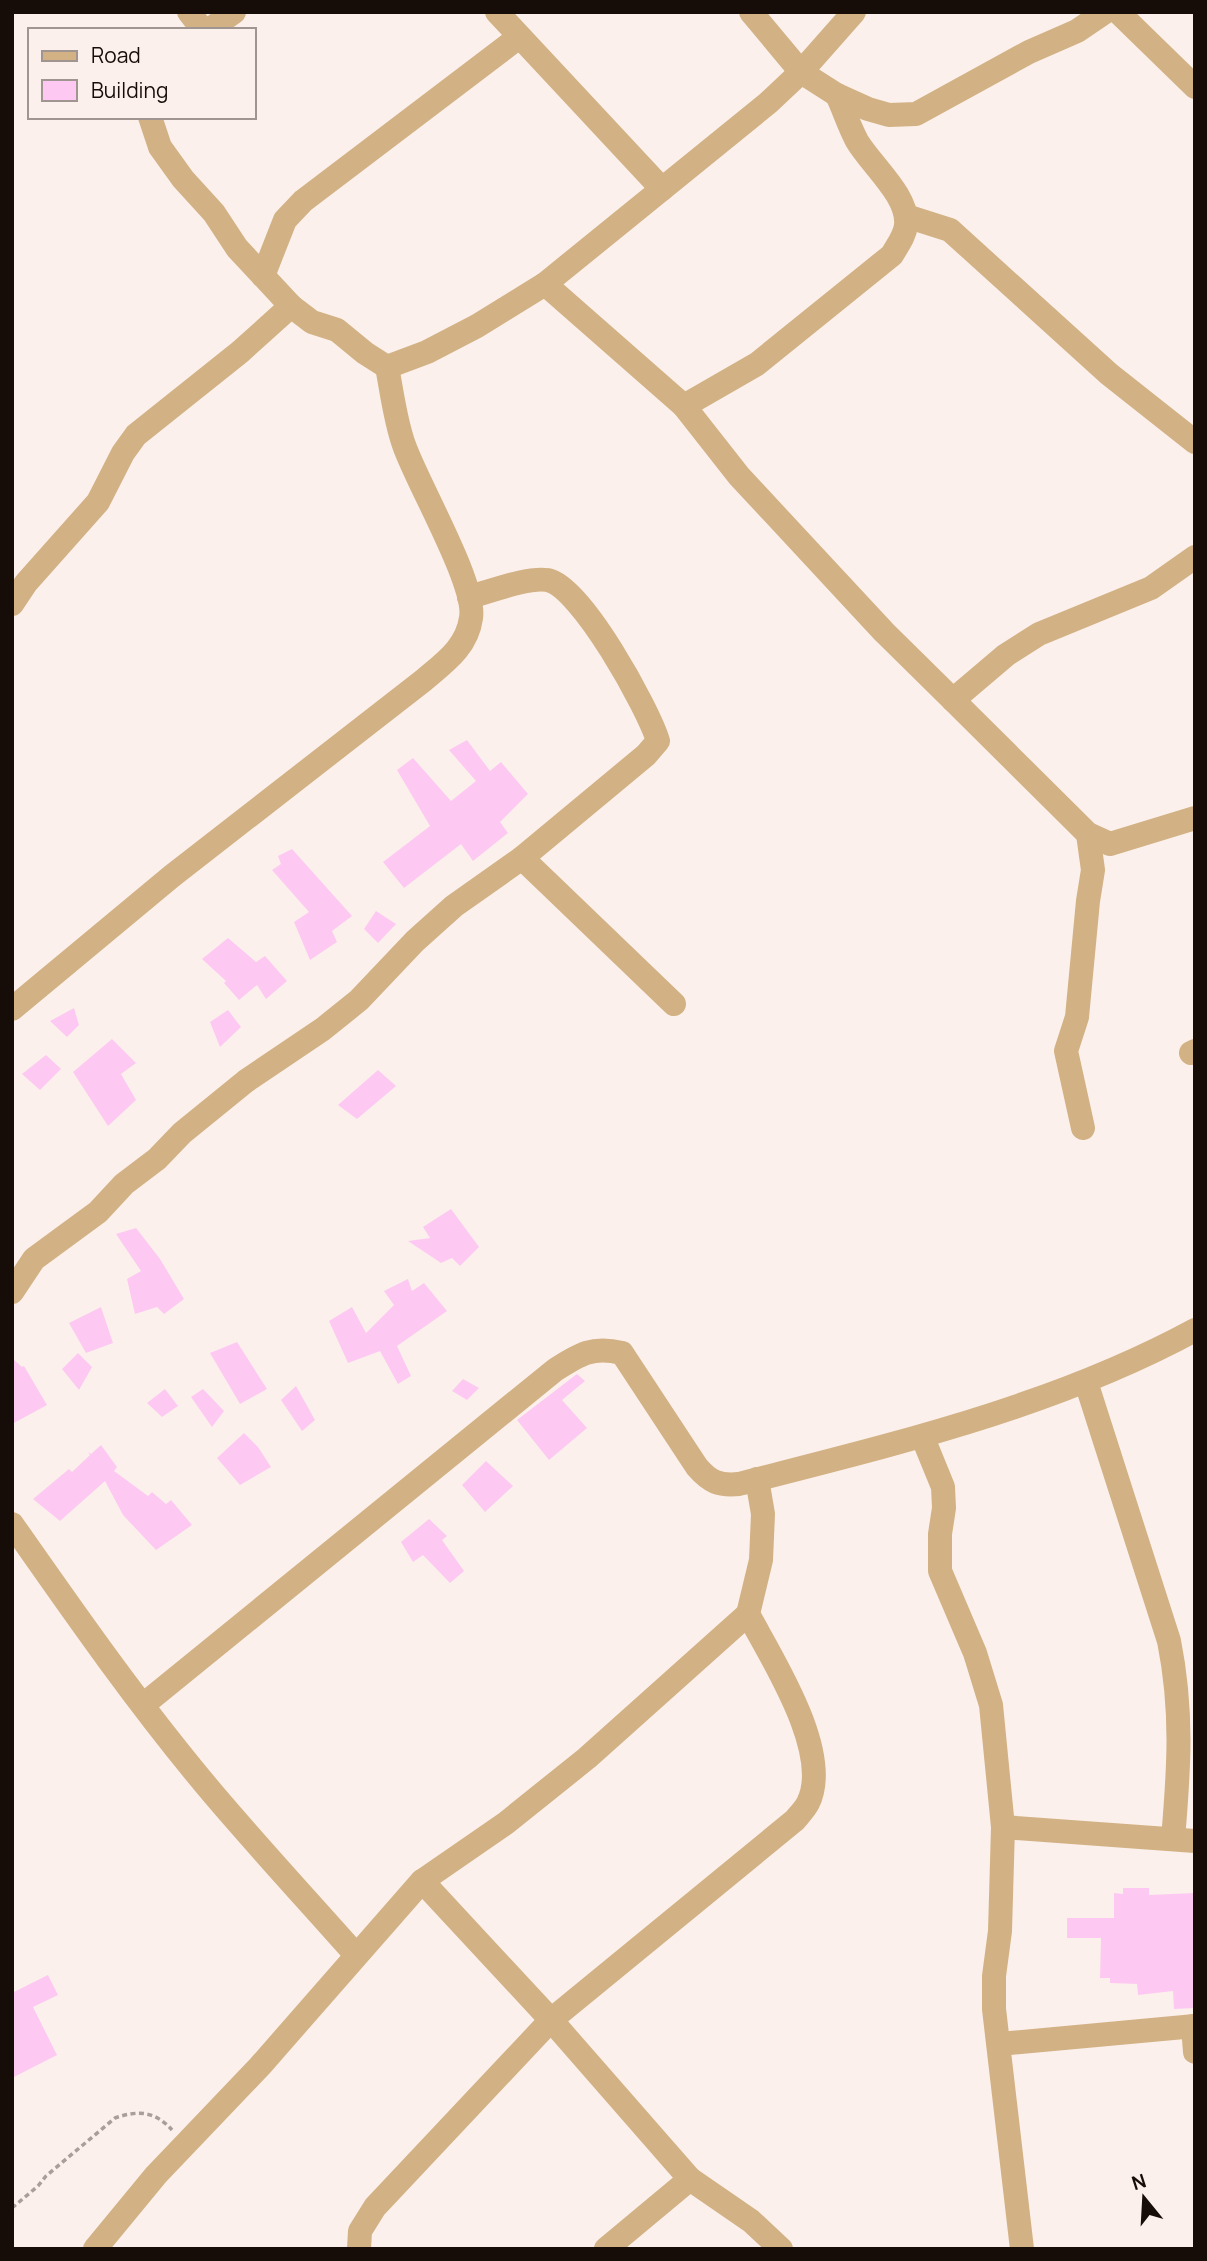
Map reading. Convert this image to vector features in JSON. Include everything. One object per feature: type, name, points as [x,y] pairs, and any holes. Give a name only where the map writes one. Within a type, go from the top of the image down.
[{"type":"street","points":[[189,12],[201,28]]},
{"type":"street","points":[[212,28],[234,12]]},
{"type":"street","points":[[497,12],[663,190]]},
{"type":"street","points":[[751,12],[801,72],[837,95],[889,115],[916,114],[1029,52],[1077,31],[1105,12]]},
{"type":"street","points":[[387,367],[427,352],[477,326],[545,284],[768,103],[801,72],[854,12]]},
{"type":"street","points":[[1118,12],[1195,87]]},
{"type":"street","points":[[263,276],[285,220],[303,201],[519,37]]},
{"type":"street","points":[[684,406],[757,364],[892,255],[906,228],[906,216],[898,197],[858,142],[837,95]]},
{"type":"street","points":[[12,1009],[172,876],[450,658],[467,638],[472,615],[460,572],[403,444],[387,367],[337,330],[312,322],[291,306],[237,248],[214,213],[183,179],[160,147],[151,119]]},
{"type":"street","points":[[906,216],[950,230],[1109,374],[1195,442]]},
{"type":"street","points":[[545,284],[684,406],[739,476],[884,632],[1088,834],[1110,844],[1195,818]]},
{"type":"street","points":[[12,604],[26,583],[98,502],[123,453],[136,435],[240,352],[291,306]]},
{"type":"street","points":[[953,700],[1006,655],[1039,634],[1151,588],[1195,557]]},
{"type":"street","points":[[12,1292],[34,1259],[98,1212],[124,1184],[157,1159],[183,1133],[246,1081],[323,1029],[359,1000],[415,941],[454,906],[522,859],[646,755],[657,741],[653,724],[609,644],[566,591],[549,580],[519,583],[468,597]]},
{"type":"street","points":[[1083,1128],[1066,1051],[1077,1017],[1093,870],[1088,834]]},
{"type":"street","points":[[522,859],[674,1004]]},
{"type":"street","points":[[143,1705],[555,1370],[581,1353],[604,1349],[622,1353],[697,1467],[708,1480],[723,1486],[922,1437],[1086,1382],[1195,1330]]},
{"type":"street","points":[[1003,1826],[1184,1840],[1177,1680],[1170,1641],[1086,1382]]},
{"type":"street","points":[[922,1437],[943,1486],[940,1571],[975,1653],[991,1705],[1003,1826],[1000,1931],[994,1976],[994,2009],[1022,2249]]},
{"type":"street","points":[[95,2249],[141,2192],[260,2066],[422,1881],[506,1823],[587,1758],[748,1614],[761,1560],[763,1514],[757,1479]]},
{"type":"street","points":[[12,1524],[143,1705],[215,1795],[356,1955]]},
{"type":"street","points":[[359,2249],[360,2231],[375,2207],[551,2020],[795,1820],[809,1802],[815,1767],[802,1715],[748,1614]]},
{"type":"street","points":[[422,1881],[551,2020],[690,2179],[751,2221],[781,2249]]},
{"type":"street","points":[[999,2044],[1194,2026],[1195,2052]]},
{"type":"street","points":[[606,2249],[690,2179]]},
{"type":"path","points":[[12,2208],[116,2118],[129,2113],[149,2113],[163,2120],[185,2146]]},
{"type":"building","points":[[467,740],[490,771],[501,762],[528,794],[500,822],[508,833],[473,861],[461,844],[404,888],[383,862],[430,826],[397,770],[413,758],[451,801],[476,781],[449,750]]},
{"type":"building","points":[[292,849],[352,916],[332,931],[337,942],[310,960],[294,922],[309,912],[272,870],[281,864],[278,856]]},
{"type":"building","points":[[376,911],[396,924],[378,943],[364,929]]},
{"type":"building","points":[[228,938],[256,962],[265,956],[287,981],[266,999],[257,985],[239,1000],[224,983],[226,981],[202,959]]},
{"type":"building","points":[[74,1008],[79,1025],[67,1037],[50,1021]]},
{"type":"building","points":[[228,1010],[241,1027],[220,1047],[210,1022]]},
{"type":"building","points":[[112,1039],[136,1063],[121,1074],[136,1100],[108,1126],[73,1072]]},
{"type":"building","points":[[46,1055],[61,1069],[40,1090],[22,1074]]},
{"type":"building","points":[[378,1070],[396,1086],[357,1119],[338,1105]]},
{"type":"building","points":[[451,1209],[479,1247],[460,1266],[452,1258],[441,1263],[408,1241],[430,1238],[423,1227]]},
{"type":"building","points":[[136,1228],[160,1259],[184,1299],[164,1314],[157,1307],[135,1314],[127,1279],[141,1271],[116,1234]]},
{"type":"building","points":[[408,1279],[412,1291],[424,1283],[447,1311],[397,1346],[411,1376],[398,1384],[380,1351],[348,1363],[329,1321],[352,1307],[366,1333],[394,1305],[384,1291]]},
{"type":"building","points":[[101,1307],[113,1343],[86,1353],[69,1323]]},
{"type":"building","points":[[237,1342],[267,1389],[240,1404],[210,1353]]},
{"type":"building","points":[[78,1353],[92,1367],[79,1390],[62,1369]]},
{"type":"building","points":[[12,1358],[24,1366],[47,1405],[12,1424]]},
{"type":"building","points":[[577,1374],[585,1381],[562,1400],[587,1428],[549,1460],[517,1420]]},
{"type":"building","points":[[463,1379],[479,1388],[467,1400],[452,1391]]},
{"type":"building","points":[[296,1386],[315,1420],[302,1431],[281,1400]]},
{"type":"building","points":[[165,1389],[178,1406],[162,1417],[147,1403]]},
{"type":"building","points":[[203,1389],[224,1411],[212,1427],[191,1397]]},
{"type":"building","points":[[244,1433],[258,1447],[271,1467],[240,1485],[217,1458]]},
{"type":"building","points":[[101,1445],[117,1467],[114,1471],[148,1496],[152,1492],[166,1504],[171,1500],[192,1525],[156,1550],[123,1515],[105,1481],[60,1521],[33,1499],[69,1469],[72,1472],[90,1455],[88,1452],[91,1454]]},
{"type":"building","points":[[486,1461],[513,1486],[485,1512],[462,1485]]},
{"type":"building","points":[[429,1519],[447,1536],[442,1540],[464,1571],[450,1583],[423,1555],[413,1562],[401,1542]]},
{"type":"building","points":[[1123,1888],[1149,1888],[1149,1895],[1195,1893],[1195,2008],[1174,2009],[1173,1991],[1138,1995],[1137,1984],[1110,1983],[1110,1978],[1100,1978],[1101,1938],[1067,1938],[1067,1918],[1114,1918],[1114,1893],[1123,1894]]},
{"type":"building","points":[[48,1975],[58,1995],[33,2007],[57,2055],[12,2078],[12,1993]]}]
